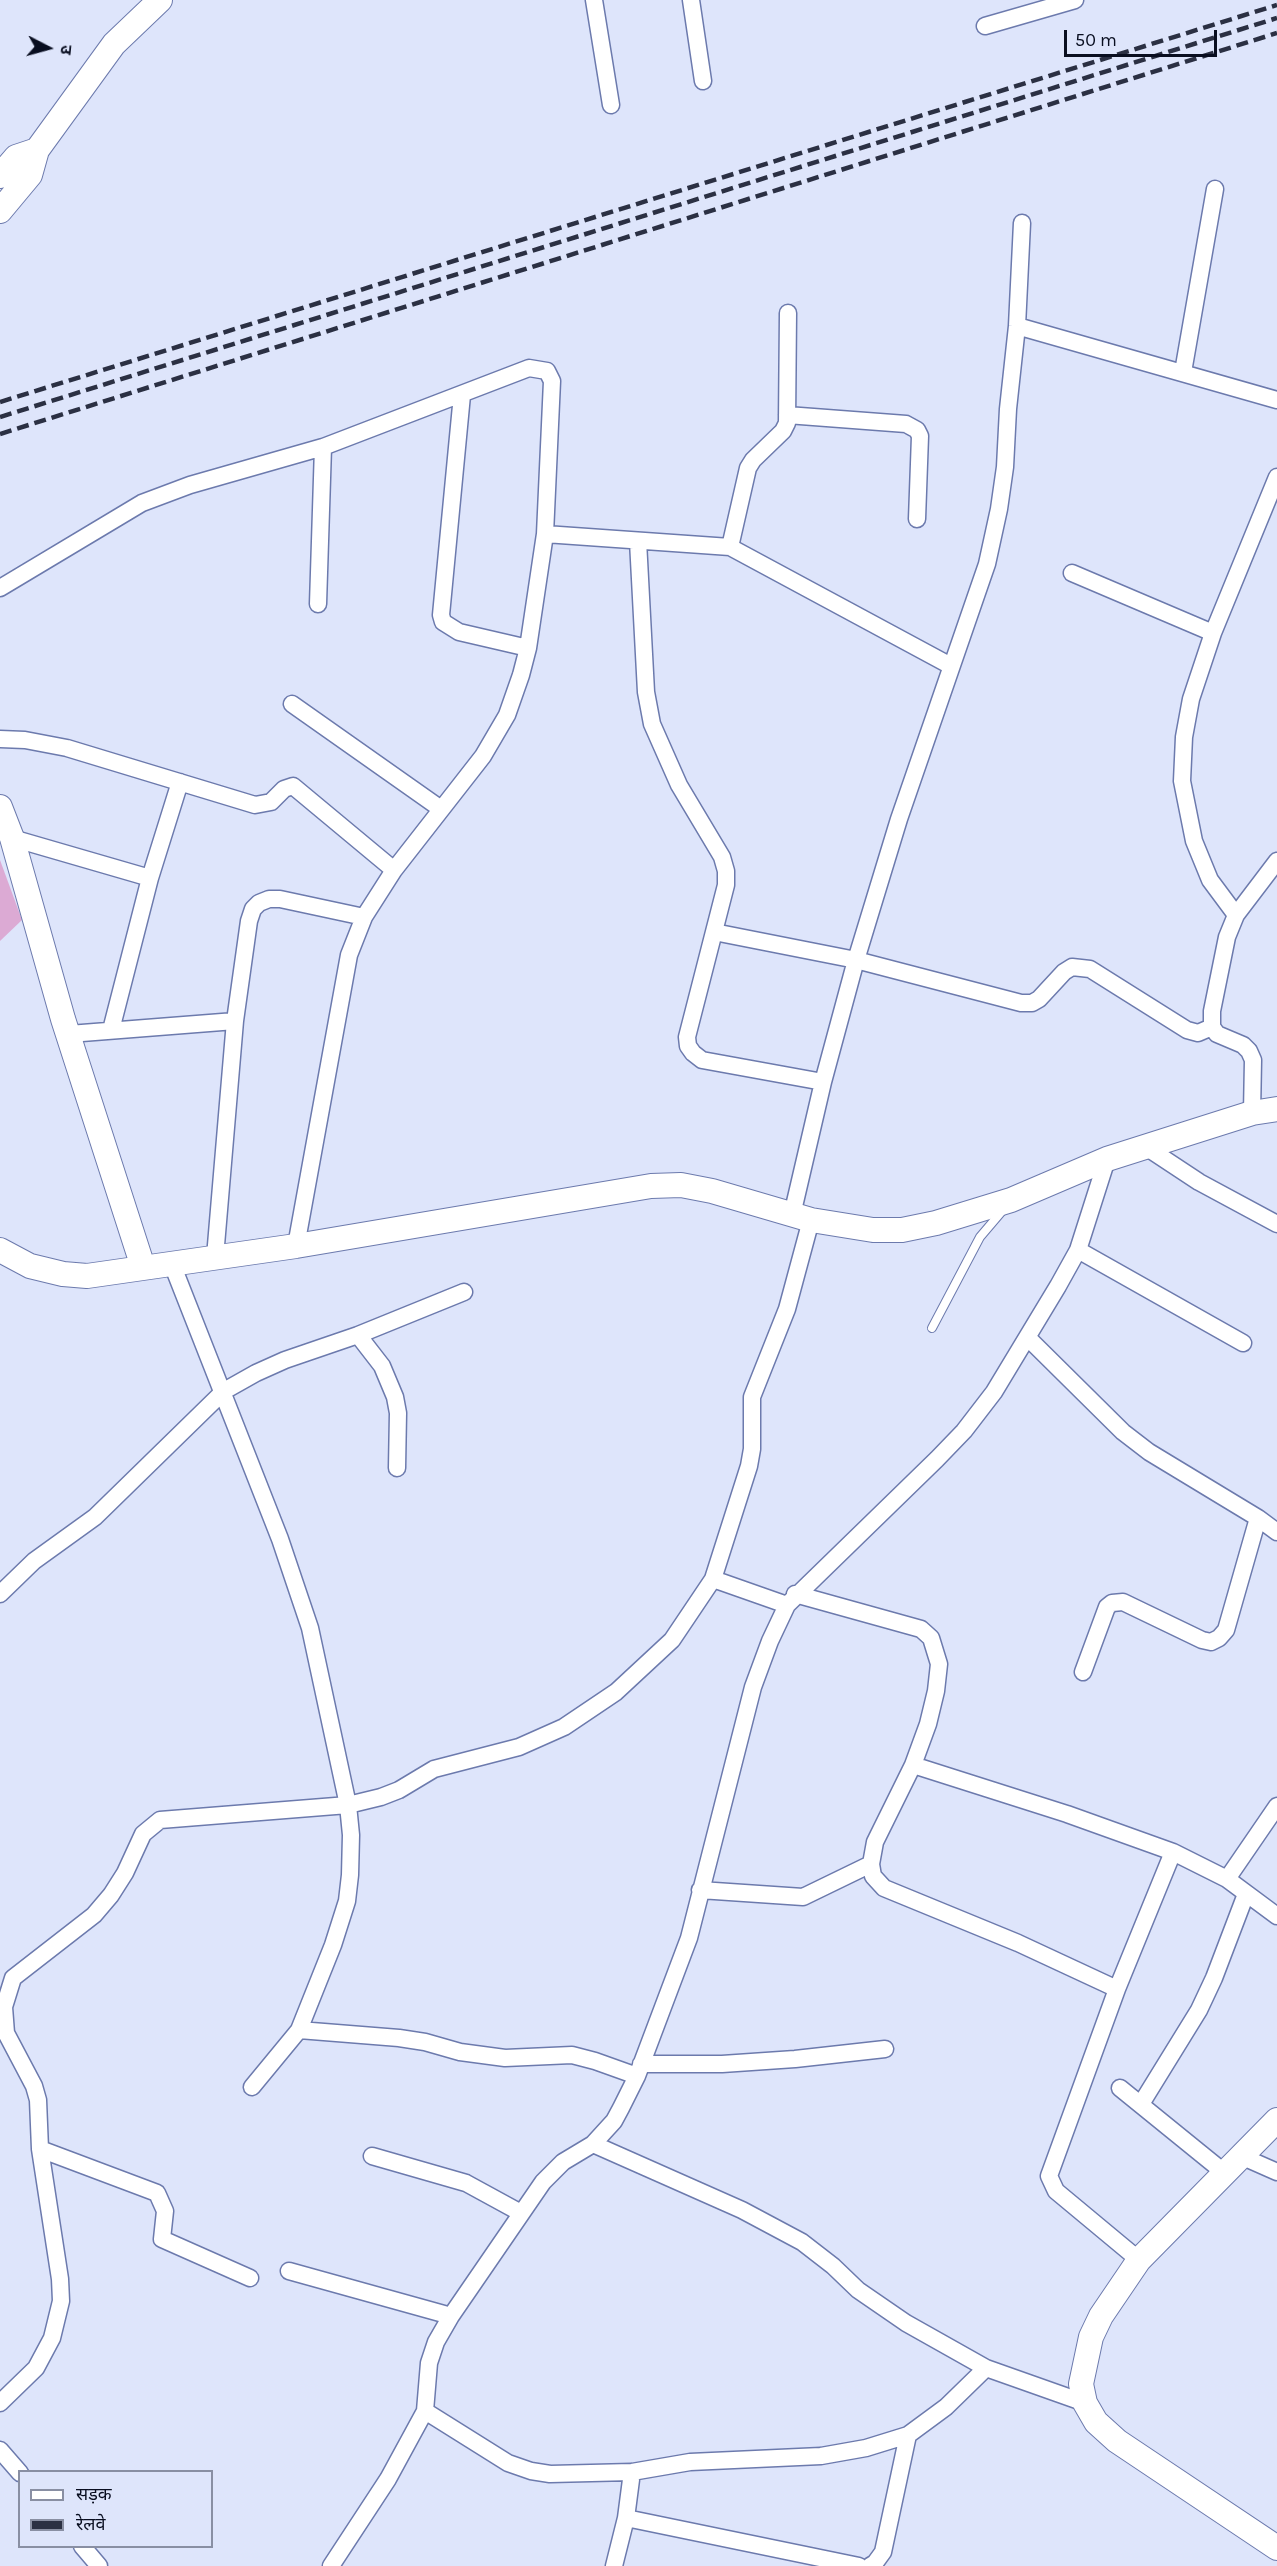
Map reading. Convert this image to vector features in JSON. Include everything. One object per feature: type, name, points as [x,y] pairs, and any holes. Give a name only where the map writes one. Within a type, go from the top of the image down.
[{"type":"street","points":[[0,210],[30,175],[37,150],[114,44],[160,0]]},
{"type":"street","points":[[594,0],[611,105]]},
{"type":"street","points":[[691,0],[703,81]]},
{"type":"street","points":[[985,26],[1075,0]]},
{"type":"street","points":[[0,176],[16,157],[37,150]]},
{"type":"street","points":[[1183,372],[1215,189]]},
{"type":"street","points":[[0,2403],[36,2368],[52,2338],[61,2301],[60,2279],[40,2149],[38,2100],[34,2086],[6,2033],[2,2010],[17,1973],[94,1915],[111,1895],[125,1873],[142,1834],[160,1820],[348,1805],[399,1790],[417,1777],[434,1769],[519,1747],[564,1727],[616,1692],[672,1640],[713,1579],[749,1466],[752,1449],[752,1397],[787,1309],[823,1082],[856,960],[899,819],[987,564],[999,508],[1017,326],[1022,223]]},
{"type":"street","points":[[730,547],[748,468],[753,460],[783,431],[787,416],[788,313]]},
{"type":"street","points":[[1017,326],[1277,400]]},
{"type":"street","points":[[0,588],[142,503],[190,485],[323,447],[529,368],[547,371],[552,381],[545,534],[528,648],[507,715],[483,756],[394,870],[364,917],[349,955],[296,1246]]},
{"type":"street","points":[[462,395],[441,615],[443,622],[459,632],[528,648]]},
{"type":"street","points":[[787,416],[906,424],[918,430],[920,436],[917,519]]},
{"type":"street","points":[[318,604],[323,447]]},
{"type":"street","points":[[1236,915],[1210,880],[1194,841],[1182,781],[1184,737],[1191,699],[1213,633],[1277,477]]},
{"type":"street","points":[[545,534],[730,547],[951,666]]},
{"type":"street","points":[[638,541],[646,692],[652,724],[679,785],[722,857],[726,871],[726,885],[687,1037],[693,1053],[702,1060],[823,1082]]},
{"type":"street","points":[[1072,573],[1213,633]]},
{"type":"street","points":[[292,704],[441,809]]},
{"type":"street","points":[[0,739],[25,740],[67,748],[255,805],[271,802],[284,789],[293,786],[394,870]]},
{"type":"street","points":[[111,1030],[150,878],[180,782]]},
{"type":"street","points":[[0,807],[12,838],[69,1034],[143,1266]]},
{"type":"street","points":[[12,838],[150,878]]},
{"type":"street","points":[[1252,1113],[1253,1060],[1243,1045],[1217,1034],[1212,1027],[1212,1011],[1220,964],[1236,915],[1277,861]]},
{"type":"street","points":[[216,1257],[236,1021],[249,921],[253,909],[259,903],[269,899],[280,899],[364,917]]},
{"type":"street","points":[[714,932],[856,960],[1021,1003],[1032,1003],[1047,992],[1064,972],[1072,967],[1090,969],[1187,1030],[1198,1033],[1212,1027]]},
{"type":"street","points":[[69,1034],[236,1021]]},
{"type":"street","points":[[0,1250],[30,1266],[63,1274],[87,1276],[143,1266],[296,1246],[651,1186],[681,1185],[712,1191],[802,1218],[873,1230],[902,1230],[936,1223],[1011,1200],[1107,1159],[1252,1113],[1277,1109]]},
{"type":"street","points":[[1146,1147],[1199,1182],[1277,1224]]},
{"type":"street","points":[[331,2566],[388,2479],[425,2411],[429,2363],[436,2342],[451,2316],[521,2213],[552,2172],[563,2162],[593,2144],[614,2121],[639,2070],[689,1938],[753,1687],[791,1599],[964,1431],[994,1392],[1078,1250],[1107,1159]]},
{"type":"street","points":[[1078,1250],[1243,1343]]},
{"type":"street","points":[[172,1264],[224,1391],[280,1539],[310,1628],[348,1805],[351,1851],[346,1901],[333,1945],[299,2030],[252,2087]]},
{"type":"street","points":[[0,1594],[34,1561],[95,1517],[224,1391],[275,1364],[358,1335],[464,1292]]},
{"type":"street","points":[[358,1335],[382,1366],[395,1397],[398,1413],[397,1468]]},
{"type":"street","points":[[1028,1338],[1149,1452],[1258,1518],[1277,1532]]},
{"type":"street","points":[[1083,1672],[1107,1607],[1116,1602],[1123,1602],[1202,1640],[1211,1642],[1220,1638],[1226,1630],[1258,1518]]},
{"type":"street","points":[[713,1579],[921,1629],[931,1638],[939,1664],[936,1691],[928,1724],[913,1766],[875,1842],[871,1864],[873,1876],[884,1888],[1018,1943],[1118,1989]]},
{"type":"street","points":[[913,1766],[1067,1814],[1173,1852],[1227,1879],[1277,1916]]},
{"type":"street","points":[[1227,1879],[1277,1806]]},
{"type":"street","points":[[1139,2260],[1056,2192],[1049,2176],[1118,1989],[1173,1852]]},
{"type":"street","points":[[700,1890],[803,1897],[871,1864]]},
{"type":"street","points":[[1141,2104],[1199,2010],[1246,1894]]},
{"type":"street","points":[[0,1971],[17,1973]]},
{"type":"street","points":[[299,2030],[388,2036],[425,2042],[460,2052],[506,2058],[572,2055],[639,2070],[795,2059],[885,2049]]},
{"type":"street","points":[[1120,2088],[1226,2174]]},
{"type":"street","points":[[1277,2120],[1139,2260],[1101,2316],[1091,2337],[1081,2384],[1084,2403],[1096,2422],[1117,2441],[1277,2548]]},
{"type":"street","points":[[593,2144],[742,2210],[802,2242],[833,2266],[858,2290],[906,2323],[986,2368],[1084,2403]]},
{"type":"street","points":[[40,2149],[157,2193],[165,2211],[162,2239],[250,2278]]},
{"type":"street","points":[[372,2156],[466,2183],[521,2213]]},
{"type":"street","points":[[1243,2157],[1277,2172]]},
{"type":"street","points":[[289,2271],[451,2316]]},
{"type":"street","points":[[425,2411],[508,2463],[531,2471],[549,2474],[632,2472],[690,2462],[821,2456],[866,2448],[908,2435],[946,2407],[986,2368]]},
{"type":"street","points":[[870,2566],[883,2552],[908,2435]]},
{"type":"street","points":[[0,2450],[18,2471]]},
{"type":"street","points":[[614,2566],[626,2518],[632,2472]]},
{"type":"street","points":[[626,2518],[859,2566]]},
{"type":"street","points":[[83,2548],[99,2566]]},
{"type":"lane","points":[[932,1328],[980,1237],[1011,1200]]},
{"type":"shaded area","points":[[0,860],[22,920],[0,941]]},
{"type":"railway","points":[[0,402],[1277,5]]},
{"type":"railway","points":[[0,417],[1277,18]]},
{"type":"railway","points":[[0,434],[1277,33]]}]
